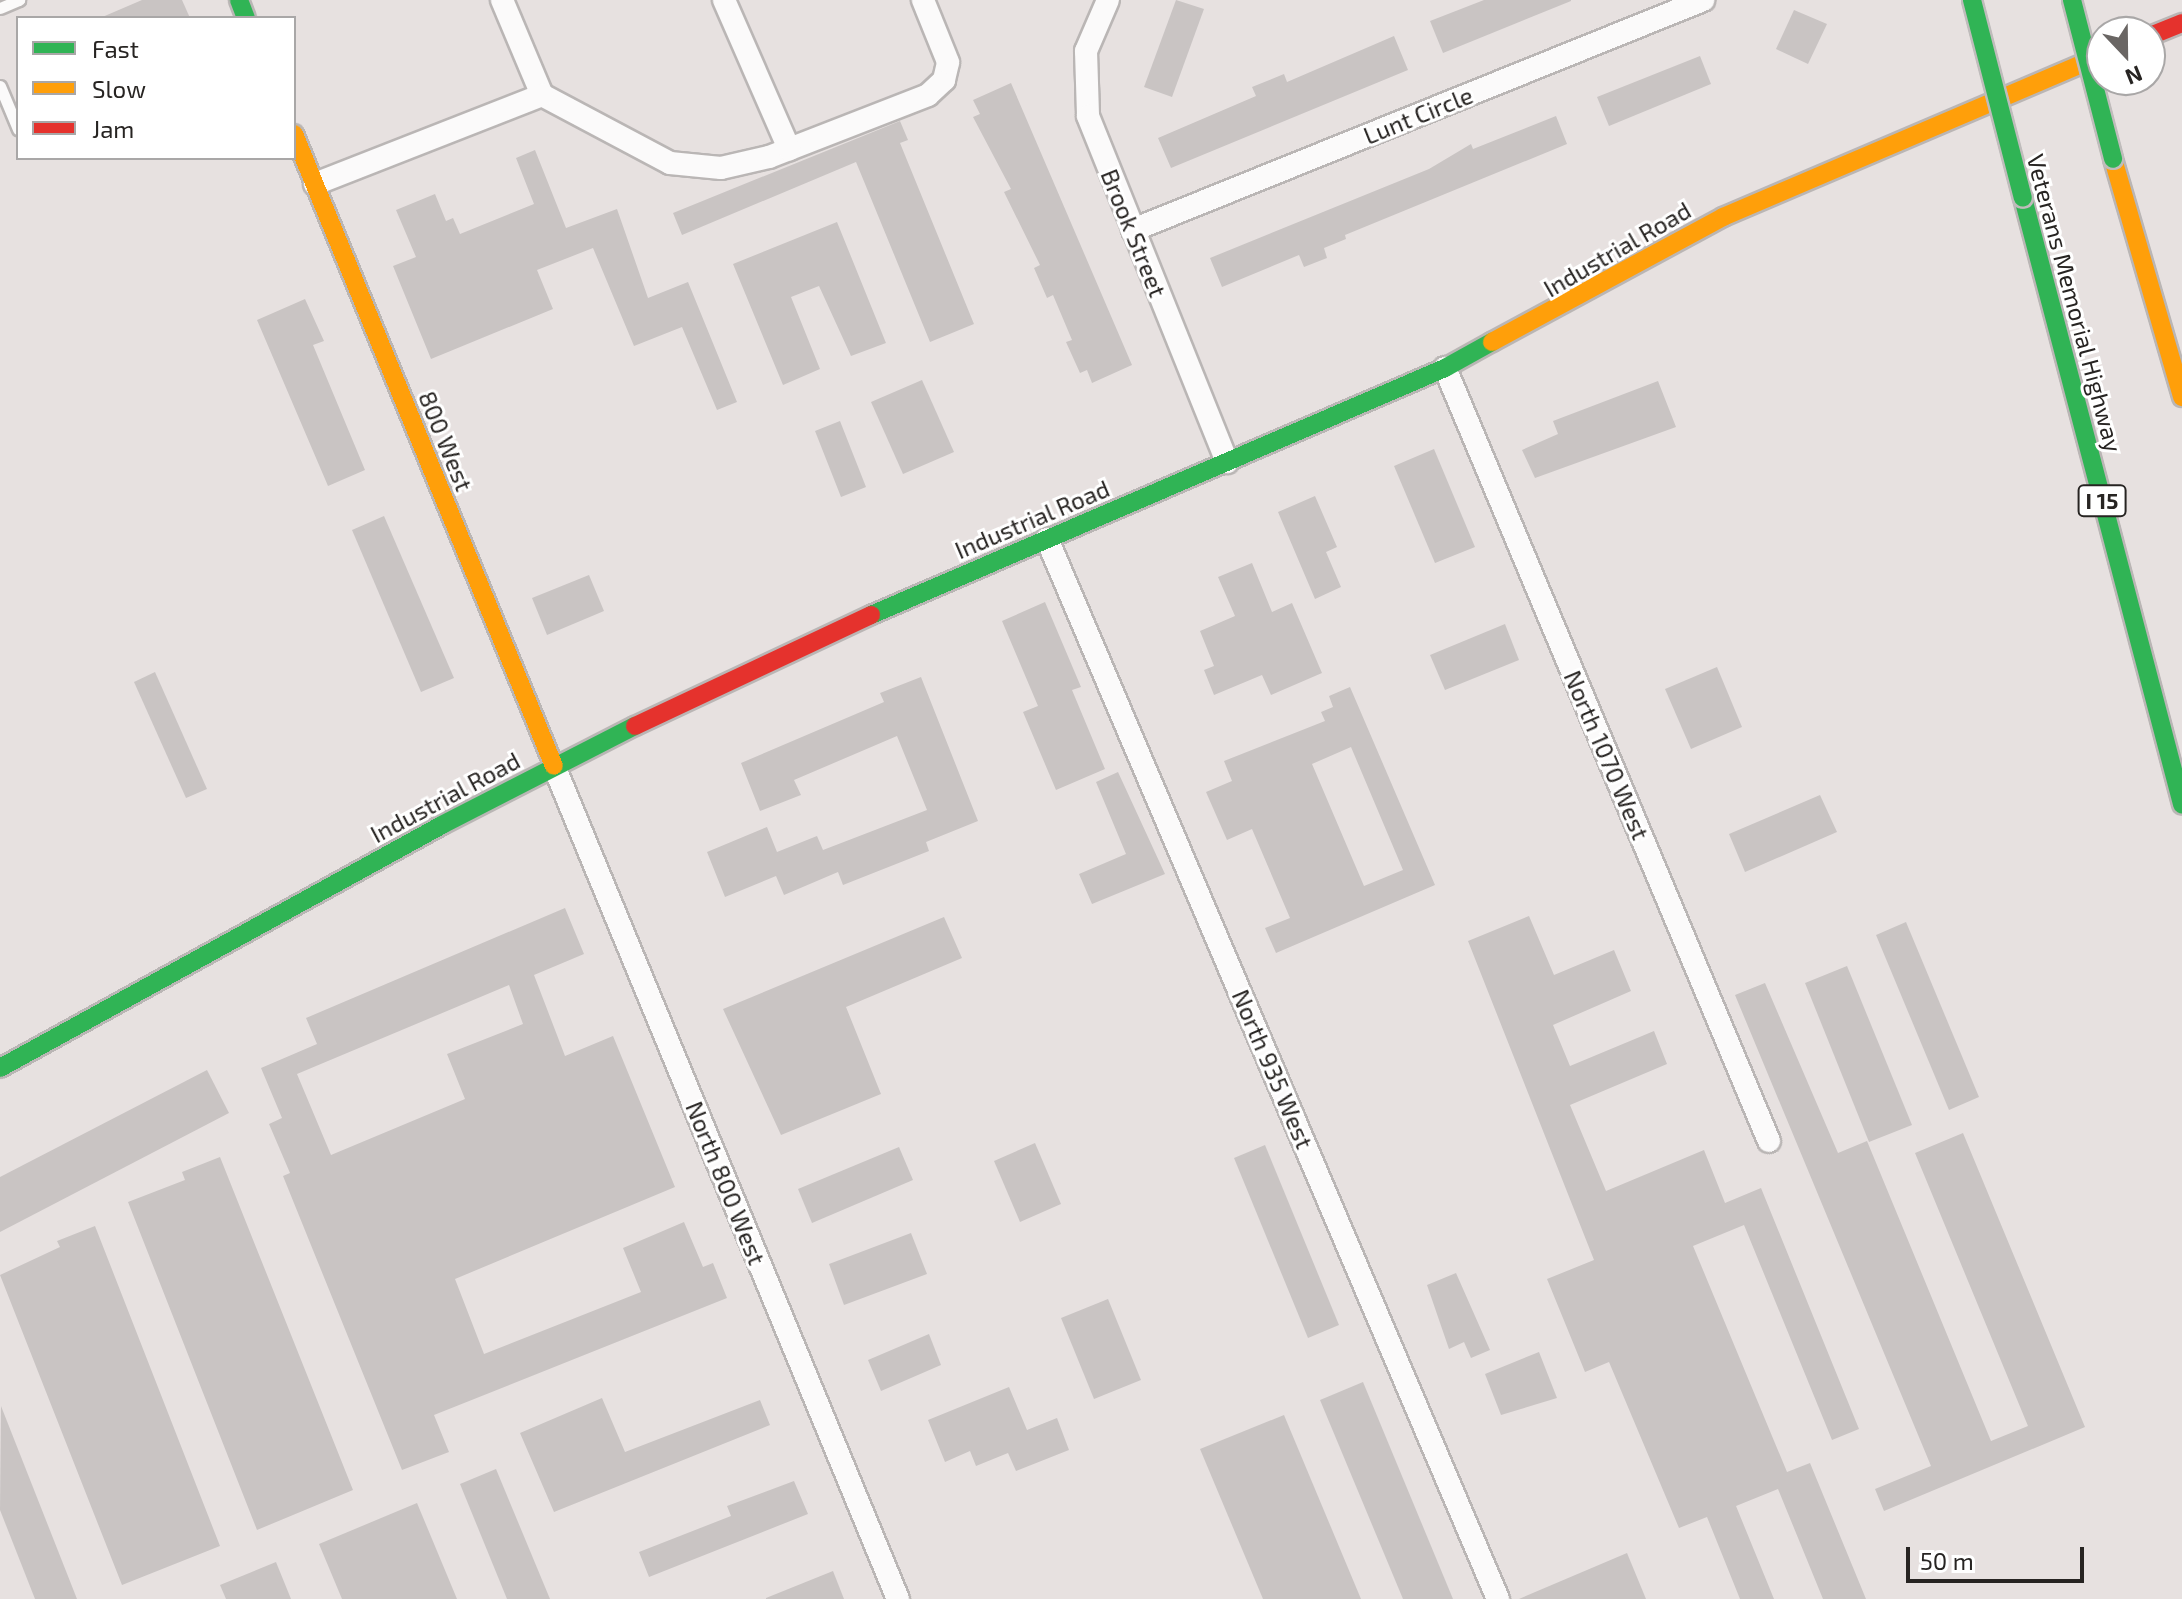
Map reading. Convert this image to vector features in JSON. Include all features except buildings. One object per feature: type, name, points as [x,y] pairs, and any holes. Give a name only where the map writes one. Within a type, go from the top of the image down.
[{"type":"main road","name":"Veterans Memorial Highway","points":[[1972,0],[2182,804]]},
{"type":"main road","points":[[2072,0],[2113,159],[2182,397]]},
{"type":"main road","name":"Industrial Road","points":[[0,1068],[554,766],[809,642],[1445,368],[1723,217],[2086,62]]},
{"type":"main road","name":"800 West","points":[[296,139],[554,766]]},
{"type":"street","points":[[502,0],[542,95],[670,163],[721,168],[789,149],[928,95],[944,80],[948,62],[923,0]]},
{"type":"street","points":[[724,0],[789,149]]},
{"type":"street","name":"Brook Street","points":[[1108,0],[1086,51],[1084,94],[1133,230],[1227,462]]},
{"type":"street","name":"Lunt Circle","points":[[1133,230],[1703,0]]},
{"type":"street","points":[[315,184],[542,95]]},
{"type":"street","name":"North 1070 West","points":[[1445,368],[1769,1141]]},
{"type":"street","name":"North 935 West","points":[[1047,539],[1498,1599]]},
{"type":"street","name":"North 800 West","points":[[554,766],[898,1599]]},
{"type":"lane","points":[[0,8],[19,0]]},
{"type":"lane","points":[[0,86],[16,124]]},
{"type":"traffic: fast","points":[[239,0],[245,16]]},
{"type":"traffic: fast","points":[[1972,0],[2023,198]]},
{"type":"traffic: fast","points":[[2072,0],[2113,159]]},
{"type":"traffic: fast","points":[[2023,198],[2182,804]]},
{"type":"traffic: fast","points":[[871,615],[1445,368],[1492,342]]},
{"type":"traffic: fast","points":[[0,1068],[442,825],[635,726]]},
{"type":"traffic: slow","points":[[1492,342],[1723,217],[2086,62]]},
{"type":"traffic: slow","points":[[296,139],[554,766]]},
{"type":"traffic: slow","points":[[2113,159],[2182,397]]},
{"type":"traffic: jam","points":[[2166,30],[2182,23]]},
{"type":"traffic: jam","points":[[635,726],[871,615]]}]
